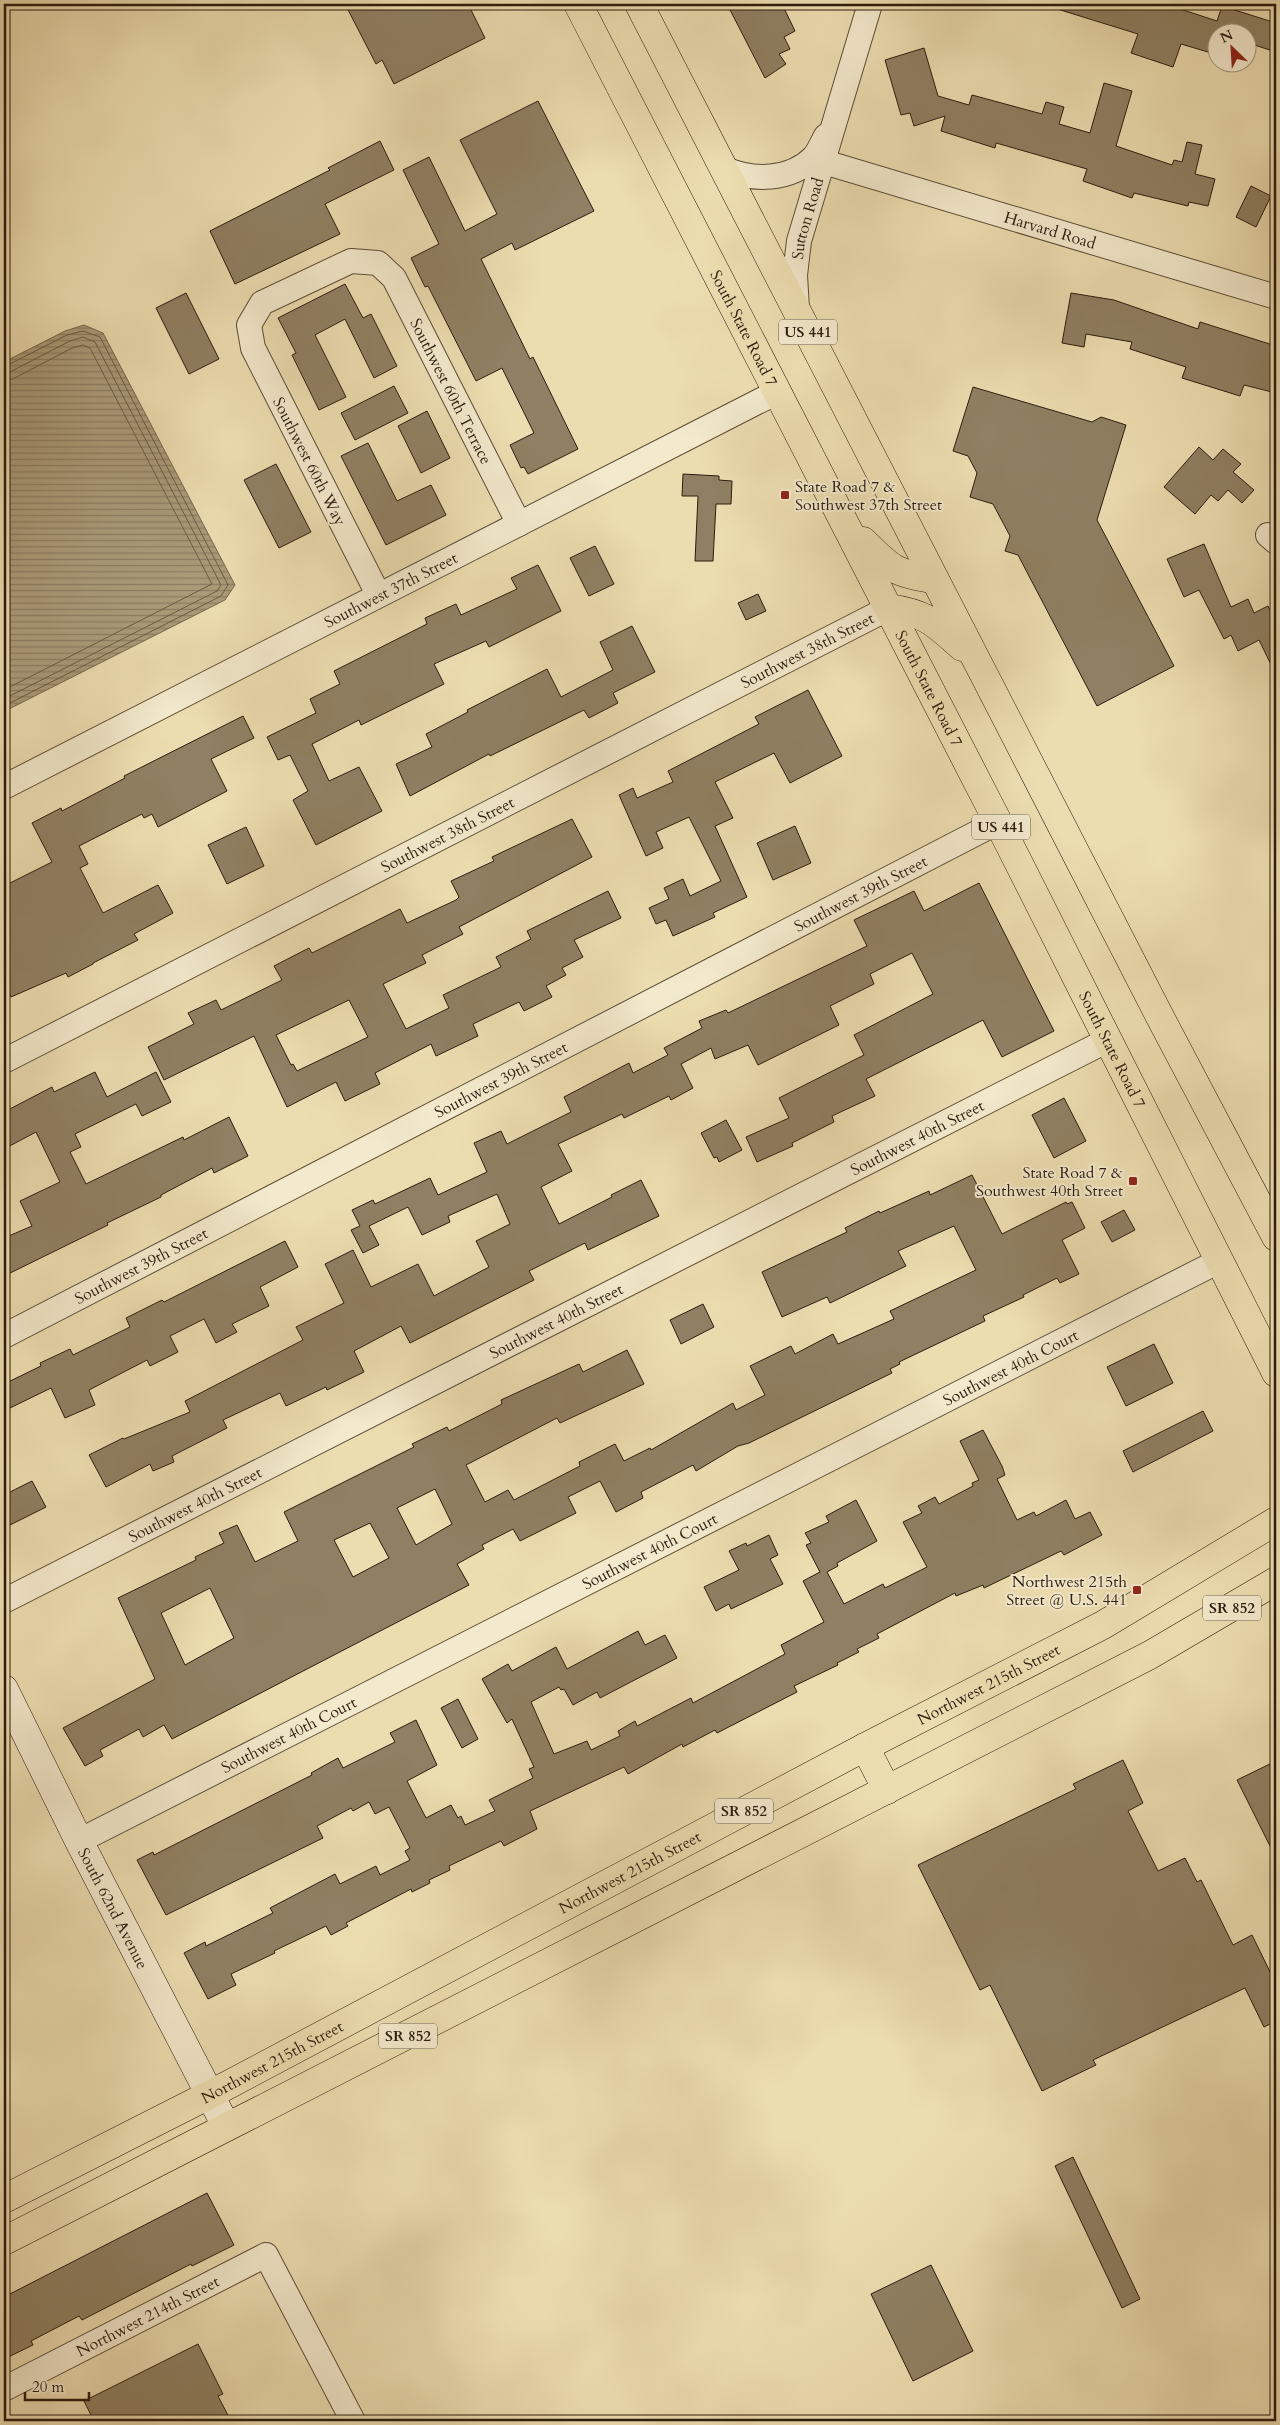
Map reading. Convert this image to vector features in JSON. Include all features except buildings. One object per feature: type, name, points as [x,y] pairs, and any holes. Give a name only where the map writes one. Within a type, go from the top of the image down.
[{"type":"main road","name":"South State Road 7","points":[[578,4],[889,608],[1276,1373]]},
{"type":"main road","name":"US 441","points":[[639,4],[976,660],[1276,1237]]},
{"type":"main road","points":[[845,522],[889,567],[913,576],[934,578]]},
{"type":"main road","points":[[889,608],[911,611],[933,621],[976,660]]},
{"type":"main road","name":"Northwest 215th Street","points":[[4,2199],[209,2095],[865,1747],[1103,1625],[1276,1521]]},
{"type":"main road","name":"SR 852","points":[[4,2241],[1150,1655],[1276,1581]]},
{"type":"main road","points":[[865,1747],[887,1790]]},
{"type":"street","name":"Sutton Road","points":[[797,311],[795,275],[799,241],[824,162],[831,128],[870,4]]},
{"type":"street","name":"Sutton Road","points":[[724,169],[742,176],[767,178],[792,171],[814,157],[831,128]]},
{"type":"street","name":"Harvard Road","points":[[824,162],[1276,297]]},
{"type":"street","name":"Southwest 60th Terrace","points":[[249,325],[262,303],[289,290],[351,261],[378,263],[394,278],[519,524]]},
{"type":"street","name":"Southwest 60th Way","points":[[249,325],[253,348],[378,594]]},
{"type":"street","name":"Southwest 37th Street","points":[[4,787],[378,594],[777,392]]},
{"type":"street","name":"Southwest 38th Street","points":[[4,1060],[889,608]]},
{"type":"street","name":"Southwest 39th Street","points":[[4,1336],[998,822]]},
{"type":"street","name":"Southwest 40th Street","points":[[4,1601],[1108,1040]]},
{"type":"street","name":"Southwest 40th Court","points":[[79,1842],[1219,1261]]},
{"type":"street","name":"South 62nd Avenue","points":[[4,1689],[79,1842],[226,2126]]},
{"type":"street","name":"Northwest 214th Street","points":[[4,2389],[266,2255],[354,2421]]},
{"type":"water","points":[[84,325],[103,333],[235,585],[225,600],[5,711],[4,362],[65,331]]},
{"type":"place","name":"State Road 7 & Southwest 37th Street","points":[[785,495]]},
{"type":"place","name":"State Road 7 & Southwest 40th Street","points":[[1133,1181]]},
{"type":"place","name":"Northwest 215th Street @ U.S. 441","points":[[1137,1590]]}]
